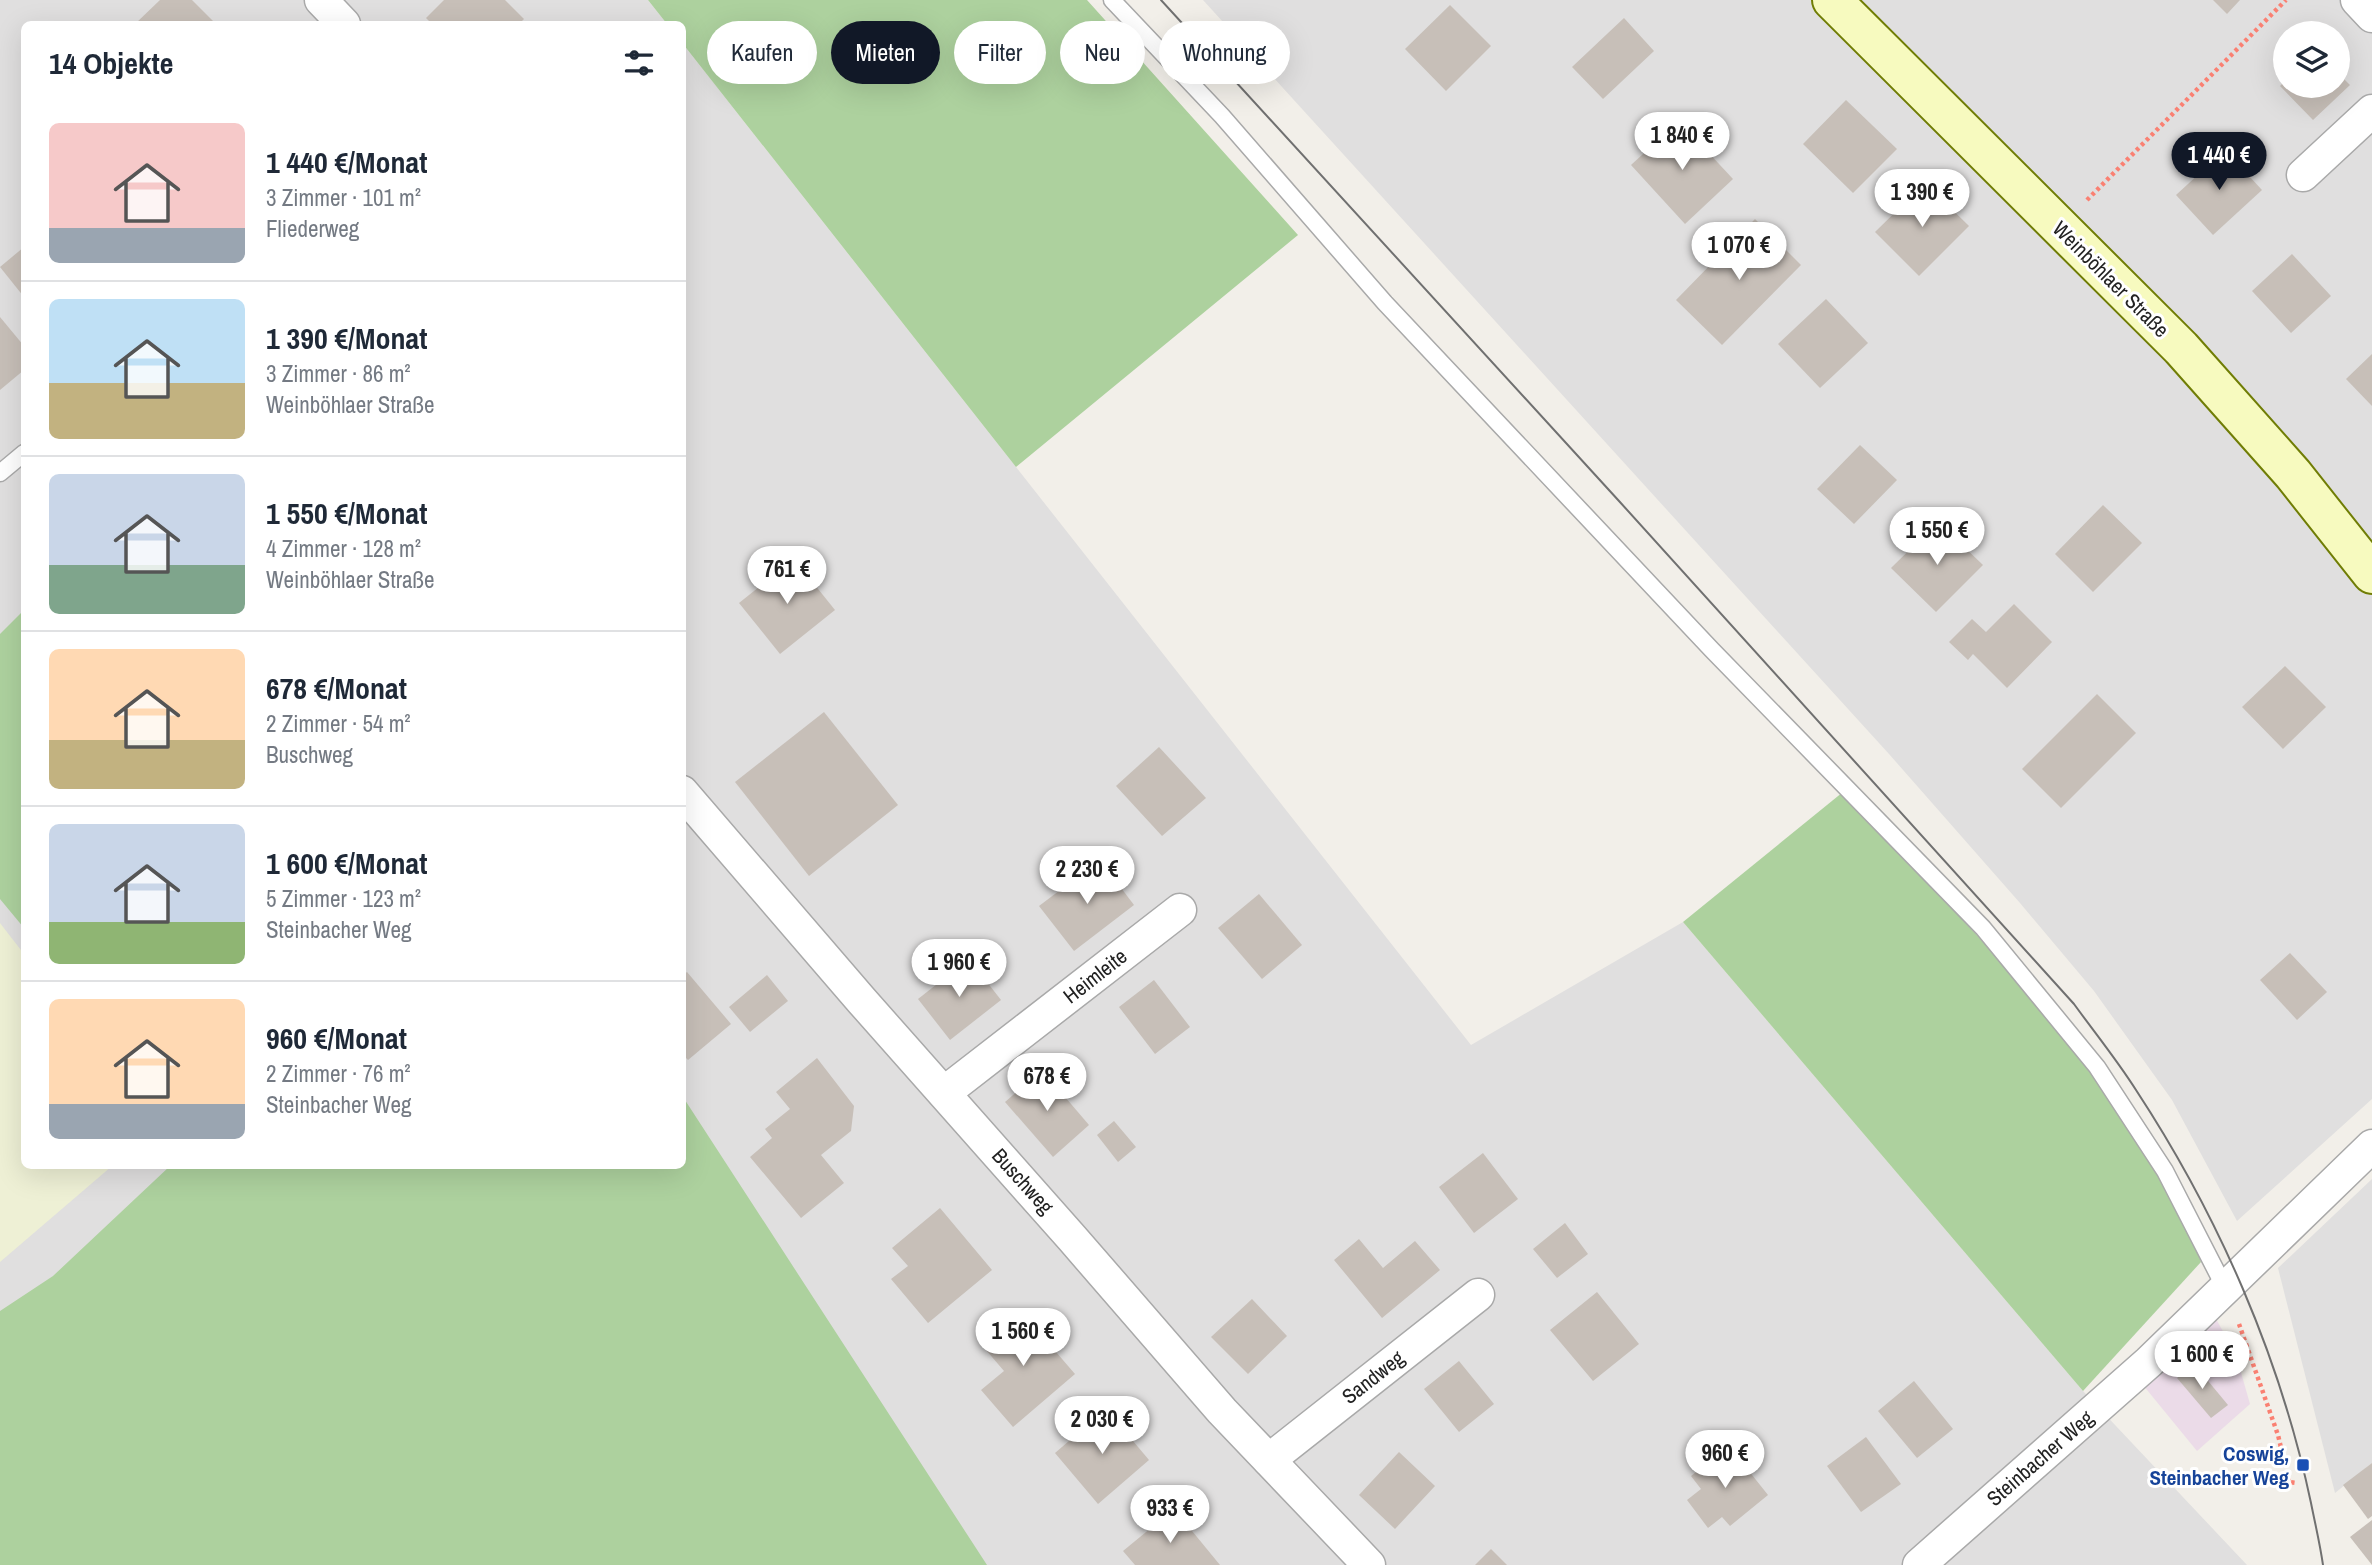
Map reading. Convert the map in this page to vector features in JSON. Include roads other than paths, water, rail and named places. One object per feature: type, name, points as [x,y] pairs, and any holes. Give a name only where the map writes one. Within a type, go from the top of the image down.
[{"type":"main road","name":"Weinböhlaer Straße","points":[[1832,0],[2181,348],[2293,474],[2372,574]]},
{"type":"street","points":[[321,0],[341,21]]},
{"type":"street","points":[[2357,0],[2372,16]]},
{"type":"street","points":[[2303,175],[2372,111]]},
{"type":"street","name":"Buschweg","points":[[686,797],[1222,1410],[1369,1565]]},
{"type":"street","name":"Heimleite","points":[[944,1093],[1180,910]]},
{"type":"street","name":"Steinbacher Weg","points":[[1919,1565],[2149,1362],[2372,1146]]},
{"type":"street","name":"Sandweg","points":[[1269,1460],[1478,1295]]},
{"type":"lane","points":[[1112,0],[1222,116],[1385,303],[1712,650],[1983,928],[2104,1079],[2165,1171],[2225,1288]]},
{"type":"lane","points":[[0,473],[21,456]]},
{"type":"tram line","points":[[1161,0],[2074,1004],[2106,1047],[2136,1090],[2194,1187],[2243,1288],[2264,1341],[2298,1448],[2323,1565]]},
{"type":"place","name":"Coswig, Steinbacher Weg","points":[[2303,1465]]}]
